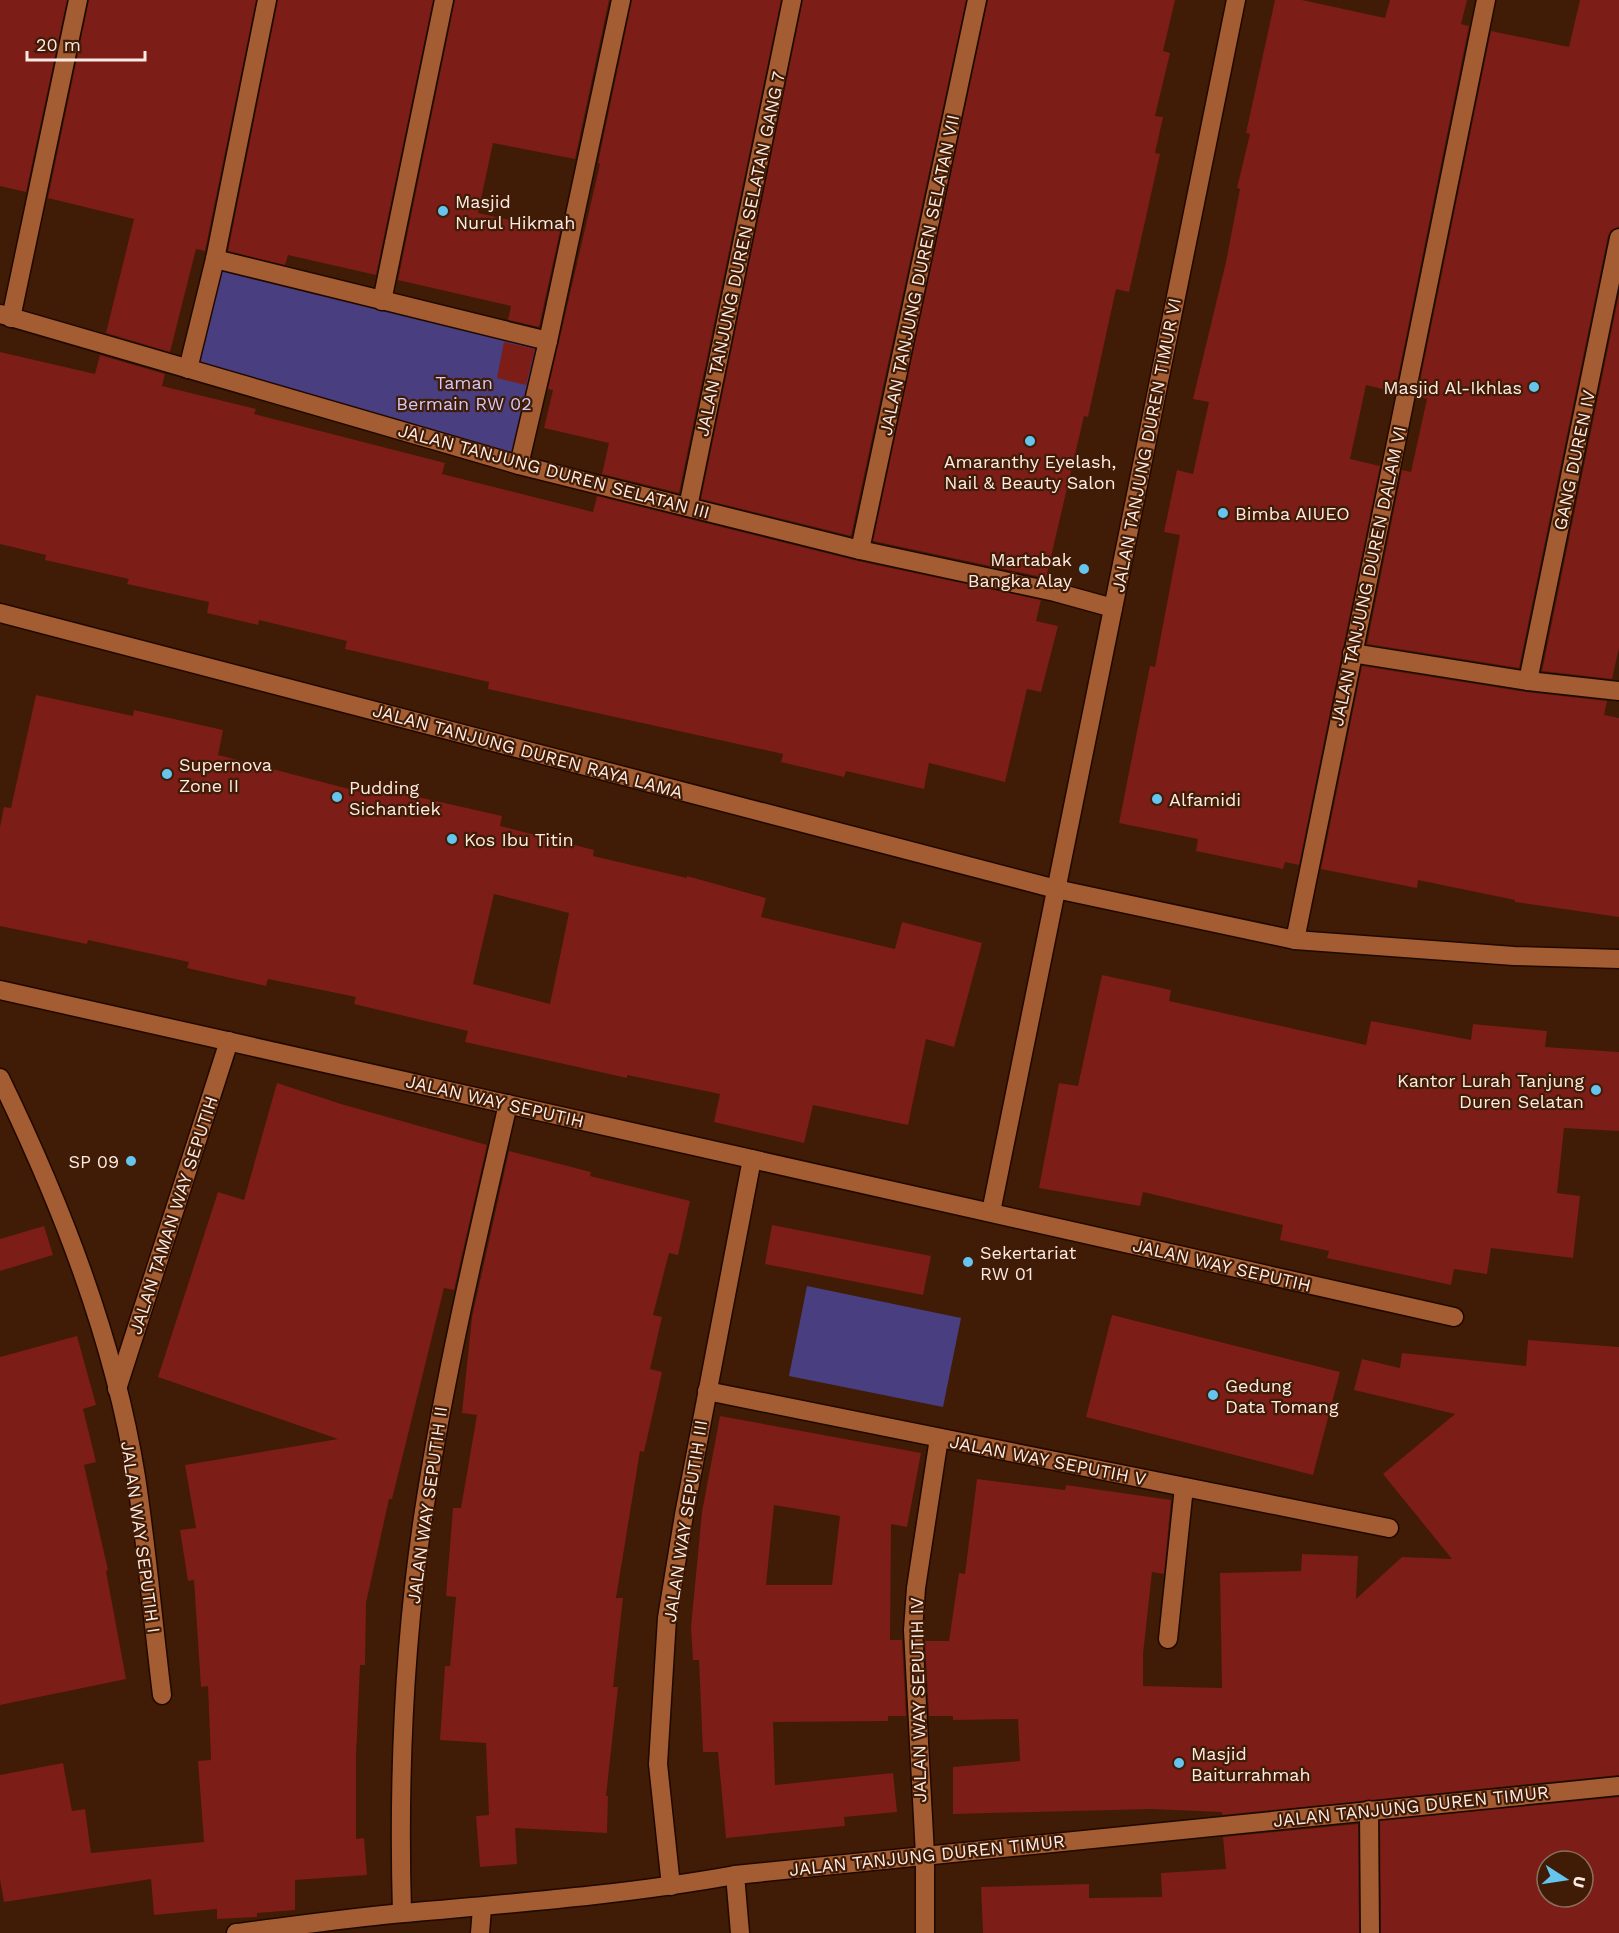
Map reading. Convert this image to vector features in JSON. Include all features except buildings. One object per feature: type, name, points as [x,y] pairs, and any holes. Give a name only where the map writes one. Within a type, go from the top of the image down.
[{"type":"street","points":[[5,316],[78,0]]},
{"type":"street","points":[[188,369],[215,259],[267,0]]},
{"type":"street","points":[[382,301],[444,0]]},
{"type":"street","points":[[519,465],[621,0]]},
{"type":"street","name":"JALAN TANJUNG DUREN SELATAN GANG 7","points":[[688,507],[792,0]]},
{"type":"street","name":"JALAN TANJUNG DUREN SELATAN VII","points":[[860,550],[977,0]]},
{"type":"street","name":"JALAN TANJUNG DUREN TIMUR VI","points":[[1056,889],[1236,0]]},
{"type":"street","name":"JALAN TANJUNG DUREN DALAM VI","points":[[1295,940],[1486,0]]},
{"type":"street","name":"GANG DUREN IV","points":[[1528,681],[1619,238]]},
{"type":"street","points":[[215,259],[548,341]]},
{"type":"street","name":"JALAN TANJUNG DUREN SELATAN III","points":[[5,316],[519,465],[860,550],[1055,592],[1113,608]]},
{"type":"street","name":"JALAN TANJUNG DUREN RAYA LAMA","points":[[0,613],[1056,889],[1295,940],[1524,957],[1619,959]]},
{"type":"street","points":[[1352,652],[1528,681],[1619,691]]},
{"type":"street","points":[[991,1212],[1056,889]]},
{"type":"street","name":"JALAN WAY SEPUTIH","points":[[0,990],[1454,1317]]},
{"type":"street","name":"JALAN TAMAN WAY SEPUTIH","points":[[117,1389],[229,1041]]},
{"type":"street","name":"JALAN WAY SEPUTIH I","points":[[0,1078],[30,1140],[81,1267],[117,1389],[136,1477],[162,1695]]},
{"type":"street","name":"JALAN WAY SEPUTIH II","points":[[402,1913],[402,1756],[411,1611],[425,1500],[445,1387],[508,1104]]},
{"type":"street","name":"JALAN WAY SEPUTIH III","points":[[671,1886],[658,1764],[667,1618],[706,1392],[752,1159]]},
{"type":"street","name":"JALAN WAY SEPUTIH V","points":[[706,1392],[1389,1528]]},
{"type":"street","name":"JALAN WAY SEPUTIH IV","points":[[925,1933],[925,1855],[921,1815],[913,1630],[916,1588],[939,1438]]},
{"type":"street","points":[[1168,1639],[1184,1487]]},
{"type":"street","name":"JALAN TANJUNG DUREN TIMUR","points":[[236,1933],[402,1913],[482,1908],[671,1886],[735,1875],[1619,1786]]},
{"type":"street","points":[[1369,1810],[1370,1933]]},
{"type":"street","points":[[735,1875],[740,1933]]},
{"type":"street","points":[[480,1933],[482,1908]]},
{"type":"green space","name":"Taman Bermain RW 02","points":[[218,265],[543,345],[515,474],[194,380]]},
{"type":"green space","points":[[807,1286],[961,1318],[943,1407],[789,1376]]},
{"type":"place","name":"Masjid Nurul Hikmah","points":[[443,211]]},
{"type":"place","name":"Masjid Al-Ikhlas","points":[[1534,387]]},
{"type":"place","name":"Amaranthy Eyelash, Nail & Beauty Salon","points":[[1030,441]]},
{"type":"place","name":"Bimba AIUEO","points":[[1223,513]]},
{"type":"place","name":"Martabak Bangka Alay","points":[[1084,569]]},
{"type":"place","name":"Supernova Zone II","points":[[167,774]]},
{"type":"place","name":"Pudding Sichantiek","points":[[337,797]]},
{"type":"place","name":"Alfamidi","points":[[1157,799]]},
{"type":"place","name":"Kos Ibu Titin","points":[[452,839]]},
{"type":"place","name":"Kantor Lurah Tanjung Duren Selatan","points":[[1596,1090]]},
{"type":"place","name":"SP 09","points":[[131,1161]]},
{"type":"place","name":"Sekertariat RW 01","points":[[968,1262]]},
{"type":"place","name":"Gedung Data Tomang","points":[[1213,1395]]},
{"type":"place","name":"Masjid Baiturrahmah","points":[[1179,1763]]}]
